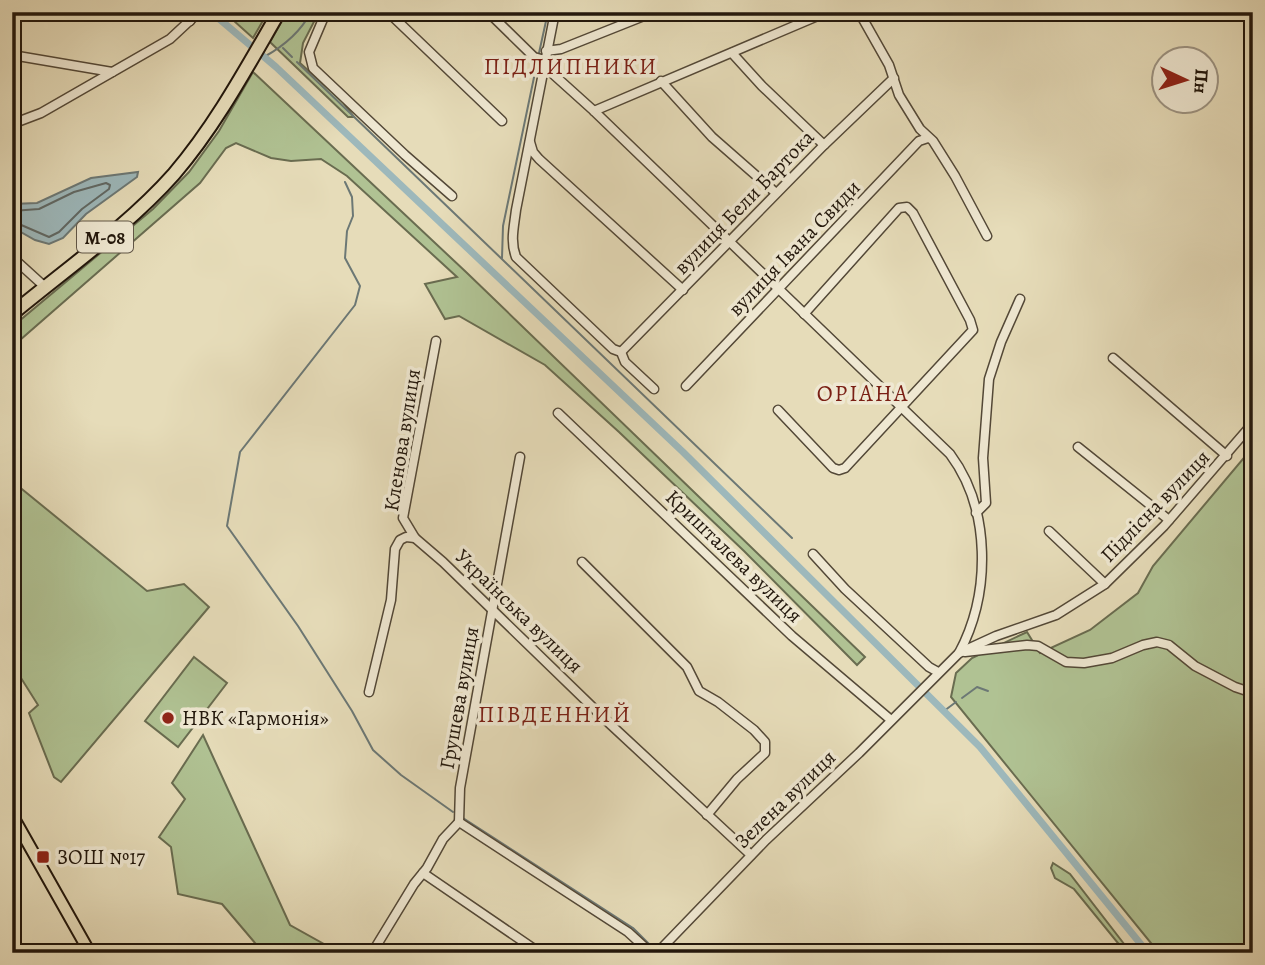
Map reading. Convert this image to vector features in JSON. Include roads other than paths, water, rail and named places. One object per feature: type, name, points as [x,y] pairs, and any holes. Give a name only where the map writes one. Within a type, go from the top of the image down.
[{"type":"highway","name":"М-08","points":[[12,314],[137,210],[174,174],[208,129],[279,12]]},
{"type":"main road","points":[[12,816],[90,953]]},
{"type":"street","points":[[180,12],[195,16]]},
{"type":"street","points":[[326,12],[314,36],[310,64],[452,196]]},
{"type":"street","points":[[388,12],[502,121]]},
{"type":"street","points":[[488,12],[534,57],[545,59],[594,111],[729,243],[903,407],[961,468],[976,513],[981,548],[980,586],[970,627],[959,653],[1027,645],[1038,646],[1066,662],[1084,663],[1112,658],[1157,642],[1169,645],[1195,666],[1235,687],[1253,693]]},
{"type":"street","points":[[555,12],[512,242],[516,257],[613,349],[621,352],[625,362],[654,389]]},
{"type":"street","points":[[545,59],[561,49],[654,12]]},
{"type":"street","points":[[594,111],[827,12]]},
{"type":"street","points":[[859,12],[889,65],[899,95],[919,129],[933,141],[956,176],[987,236]]},
{"type":"street","points":[[12,124],[41,113],[170,39],[195,16]]},
{"type":"street","points":[[732,53],[762,86],[824,145]]},
{"type":"street","points":[[12,55],[87,70],[112,72]]},
{"type":"street","points":[[87,70],[88,87]]},
{"type":"street","name":"вулиця Бели Бартока","points":[[621,352],[824,145],[894,78]]},
{"type":"street","points":[[661,82],[712,137],[776,194]]},
{"type":"street","name":"вулиця Івана Свиди","points":[[686,386],[919,141],[928,138]]},
{"type":"street","points":[[530,142],[538,159],[683,290]]},
{"type":"street","points":[[778,410],[833,468],[845,468],[973,330],[910,209],[903,206],[804,314]]},
{"type":"street","points":[[12,257],[45,287]]},
{"type":"street","points":[[976,513],[986,503],[983,458],[991,369],[1020,299]]},
{"type":"street","name":"Кленова вулиця","points":[[415,538],[403,519],[436,341]]},
{"type":"street","points":[[1113,358],[1227,456]]},
{"type":"street","name":"Кришталева вулиця","points":[[558,413],[792,636],[891,720]]},
{"type":"street","name":"Підлісна вулиця","points":[[959,653],[996,636],[1056,615],[1105,584],[1169,520],[1253,423]]},
{"type":"street","points":[[1078,447],[1169,520]]},
{"type":"street","name":"Грушева вулиця","points":[[459,822],[460,788],[520,457]]},
{"type":"street","points":[[1049,531],[1105,584]]},
{"type":"street","name":"Кленова вулиця","points":[[369,692],[391,600],[395,549],[400,540],[406,537],[415,538]]},
{"type":"street","name":"Українська вулиця","points":[[415,538],[751,855]]},
{"type":"street","points":[[813,554],[845,589],[929,667],[938,672]]},
{"type":"street","points":[[582,562],[687,667],[699,691],[718,702],[765,742],[765,753],[737,779],[707,815]]},
{"type":"street","name":"Зелена вулиця","points":[[662,951],[751,855],[959,653]]},
{"type":"street","points":[[372,953],[443,839],[459,822],[628,932],[652,953]]},
{"type":"street","points":[[423,873],[540,953]]},
{"type":"water","points":[[138,172],[137,177],[86,214],[63,238],[49,244],[35,240],[12,227],[12,204],[37,203],[91,178]]},
{"type":"waterway","points":[[211,12],[276,67],[683,452],[980,747],[1148,953]]},
{"type":"waterway","points":[[264,57],[291,38],[311,12]]},
{"type":"waterway","points":[[539,53],[548,12]]},
{"type":"waterway","points":[[283,48],[292,57]]},
{"type":"waterway","points":[[297,62],[792,538]]},
{"type":"waterway","points":[[502,258],[503,226],[537,63]]},
{"type":"waterway","points":[[345,182],[352,197],[353,216],[347,231],[345,258],[360,286],[355,305],[240,452],[227,526],[298,626],[352,711],[373,750],[401,775],[453,812]]},
{"type":"waterway","points":[[962,698],[977,687],[988,691]]},
{"type":"waterway","points":[[944,711],[956,702]]},
{"type":"waterway","points":[[463,818],[633,928],[654,949]]},
{"type":"place","name":"НВК «Гармонія»","points":[[168,718]]},
{"type":"place","name":"ЗОШ №17","points":[[43,857]]},
{"type":"district","name":"ПІДЛИПНИКИ","points":[[571,66]]},
{"type":"district","name":"ОРІАНА","points":[[863,393]]},
{"type":"district","name":"ПІВДЕННИЙ","points":[[555,714]]}]
